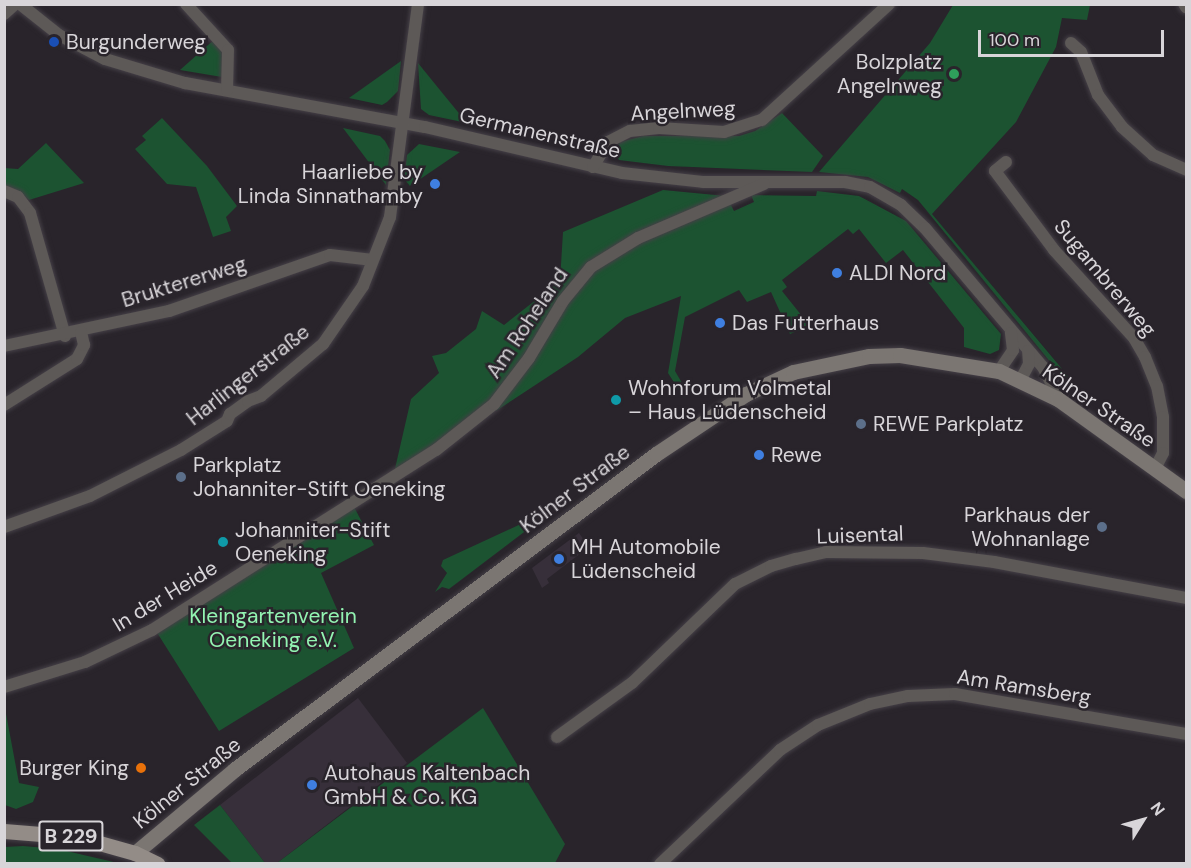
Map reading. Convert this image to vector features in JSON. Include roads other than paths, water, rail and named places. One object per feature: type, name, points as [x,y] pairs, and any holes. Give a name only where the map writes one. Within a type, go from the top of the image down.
[{"type":"main road","name":"Kölner Straße","points":[[135,853],[235,769],[656,454],[746,394],[799,370],[869,356],[940,359],[999,371],[1021,379],[1060,401],[1186,491]]},
{"type":"main road","name":"B 229","points":[[4,831],[57,833],[135,853],[158,864]]},
{"type":"street","points":[[4,14],[15,4]]},
{"type":"street","name":"Germanenstraße","points":[[20,4],[59,35],[105,59],[166,80],[404,124],[593,167],[703,182],[845,182],[870,187],[897,202],[925,228],[1049,376],[1060,401]]},
{"type":"street","points":[[186,4],[228,50],[227,90]]},
{"type":"street","name":"Harlingerstraße","points":[[4,527],[117,483],[227,421],[230,414],[261,396],[323,344],[363,286],[390,217],[418,4]]},
{"type":"street","name":"Angelnweg","points":[[593,167],[608,142],[630,131],[658,128],[724,132],[762,120],[889,4]]},
{"type":"street","points":[[1071,43],[1081,52],[1098,95],[1122,127],[1153,154],[1186,170]]},
{"type":"street","name":"Sugambrerweg","points":[[1006,162],[994,171],[1054,250],[1134,338],[1145,357],[1157,387],[1163,417],[1163,453],[1155,469]]},
{"type":"street","name":"Am Roheland","points":[[395,476],[453,438],[494,404],[529,358],[563,301],[596,263],[638,238],[768,182]]},
{"type":"street","points":[[4,191],[18,197],[30,213],[65,336]]},
{"type":"street","name":"Bruktererweg","points":[[4,346],[65,336],[169,311],[330,255],[373,260]]},
{"type":"street","points":[[4,405],[77,359],[84,345],[81,332]]},
{"type":"street","points":[[999,371],[1012,350],[1011,333]]},
{"type":"street","points":[[1021,379],[1029,364],[1028,351]]},
{"type":"street","name":"In der Heide","points":[[4,687],[85,662],[152,630],[395,476]]},
{"type":"street","name":"Luisental","points":[[557,737],[632,683],[735,584],[771,566],[796,559],[836,552],[923,554],[994,562],[1186,598]]},
{"type":"street","name":"Am Ramsberg","points":[[660,864],[780,750],[818,725],[870,704],[908,696],[955,694],[1186,734]]},
{"type":"place","name":"Burgunderweg","points":[[54,42]]},
{"type":"place","name":"Bolzplatz Angelnweg","points":[[954,74]]},
{"type":"place","name":"Haarliebe by Linda Sinnathamby","points":[[435,184]]},
{"type":"place","name":"ALDI Nord","points":[[837,273]]},
{"type":"place","name":"Das Futterhaus","points":[[720,323]]},
{"type":"place","name":"Wohnforum Volmetal – Haus Lüdenscheid","points":[[616,400]]},
{"type":"place","name":"REWE Parkplatz","points":[[861,424]]},
{"type":"place","name":"Rewe","points":[[759,455]]},
{"type":"place","name":"Parkplatz Johanniter-Stift Oeneking","points":[[181,477]]},
{"type":"place","name":"Parkhaus der Wohnanlage","points":[[1102,527]]},
{"type":"place","name":"Johanniter-Stift Oeneking","points":[[223,542]]},
{"type":"place","name":"MH Automobile Lüdenscheid","points":[[559,559]]},
{"type":"place","name":"Burger King","points":[[141,768]]},
{"type":"place","name":"Autohaus Kaltenbach GmbH & Co. KG","points":[[312,785]]},
{"type":"park label","name":"Kleingartenverein Oeneking e.V.","points":[[273,628]]}]
